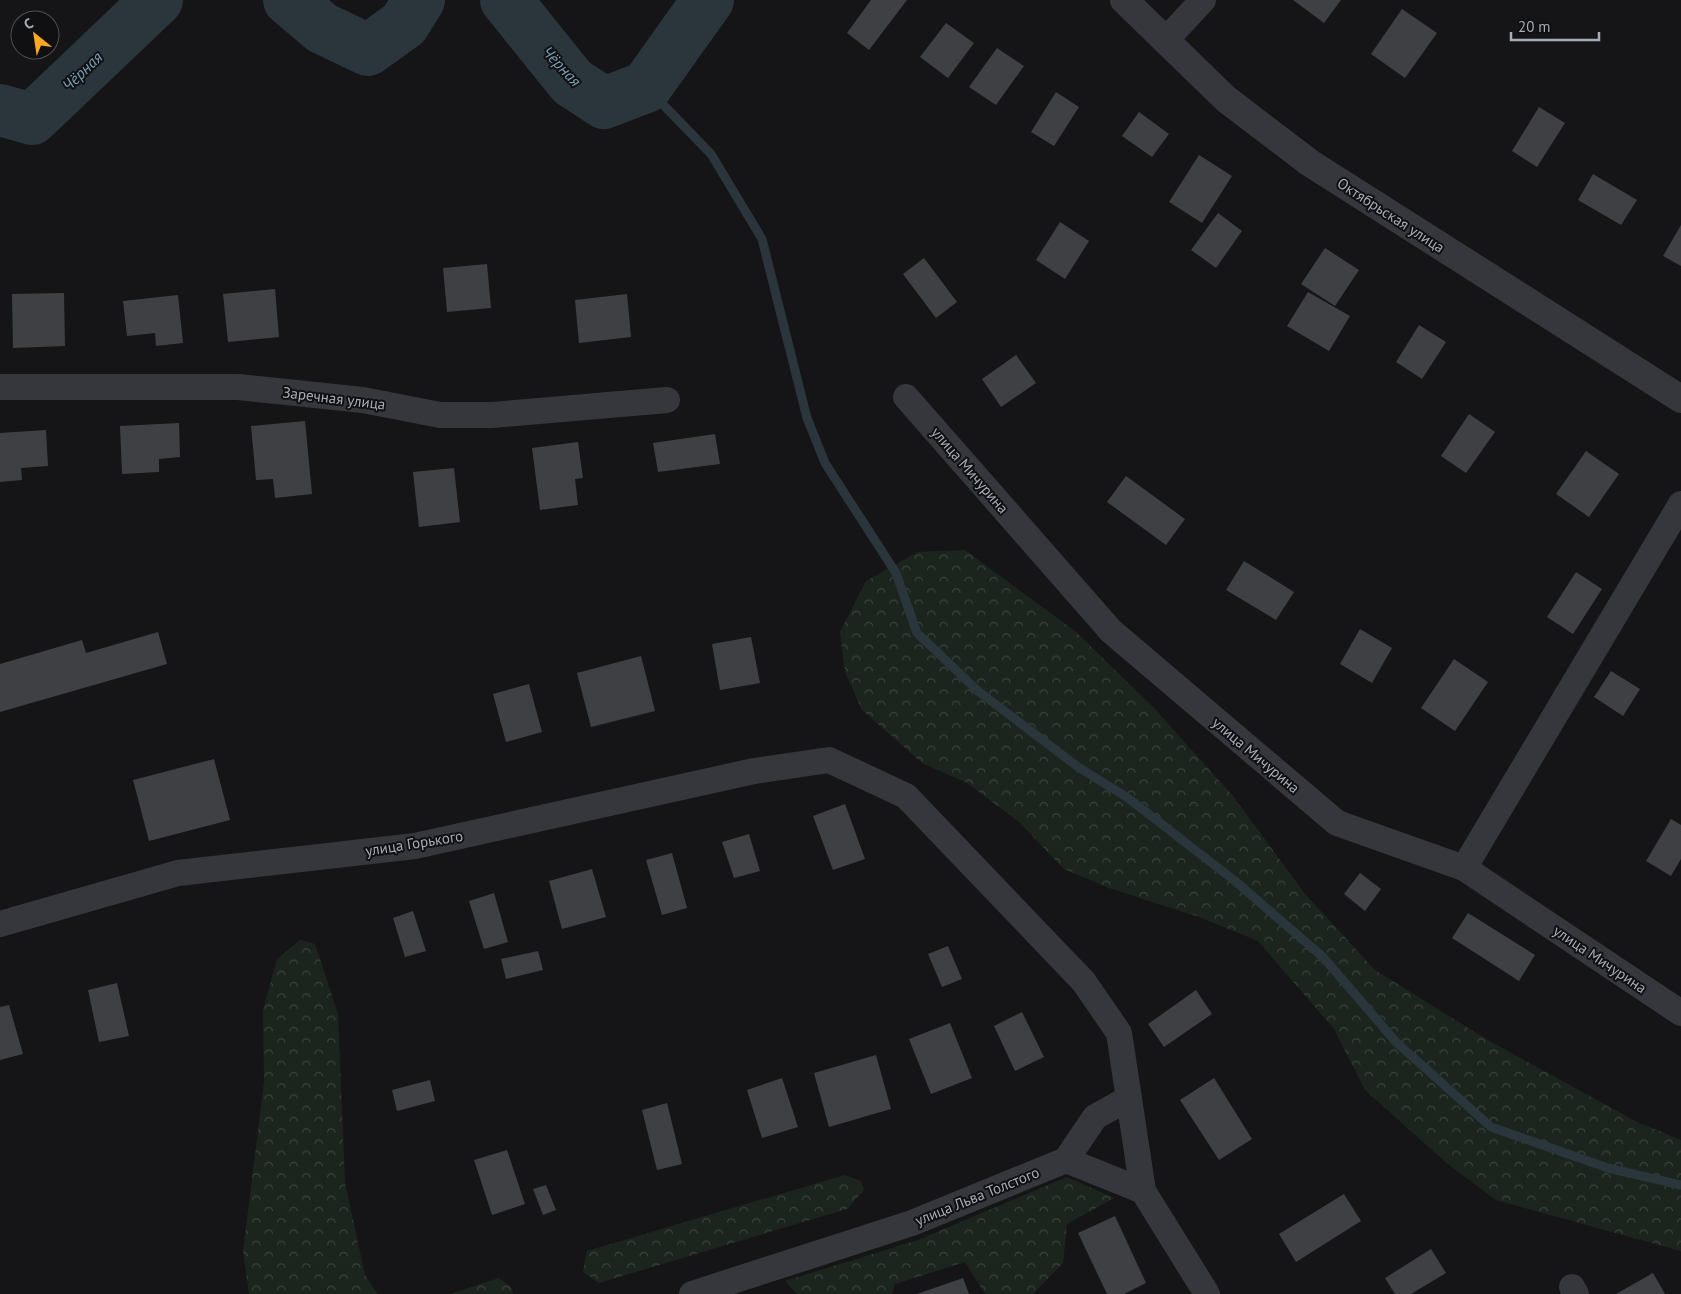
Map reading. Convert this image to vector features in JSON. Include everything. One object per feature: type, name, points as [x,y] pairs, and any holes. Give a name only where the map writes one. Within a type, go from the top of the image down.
[{"type":"street","name":"Октябрьская улица","points":[[1124,0],[1226,99],[1310,163],[1681,399]]},
{"type":"street","points":[[1165,41],[1203,0]]},
{"type":"street","name":"Заречная улица","points":[[0,387],[238,387],[363,400],[440,415],[492,415],[667,400]]},
{"type":"street","name":"улица Мичурина","points":[[906,397],[1111,631],[1336,823],[1464,868],[1681,1014]]},
{"type":"street","points":[[1464,868],[1681,504]]},
{"type":"street","name":"улица Горького","points":[[0,924],[178,873],[415,846],[754,771],[829,760],[906,796],[1084,982],[1119,1033],[1129,1098]]},
{"type":"street","points":[[1143,1191],[1066,1160],[1095,1117],[1129,1098],[1143,1191],[1207,1294]]},
{"type":"street","name":"улица Льва Толстого","points":[[692,1294],[912,1223],[1066,1160]]},
{"type":"green space","points":[[965,550],[1076,632],[1154,708],[1233,796],[1305,894],[1375,970],[1486,1039],[1637,1122],[1681,1140],[1681,1251],[1496,1200],[1449,1165],[1365,1090],[1334,1029],[1258,941],[1199,917],[1109,888],[1064,869],[1019,822],[967,783],[922,763],[862,710],[845,672],[840,632],[866,581],[918,552]]},
{"type":"green space","points":[[300,940],[315,944],[338,1014],[345,1183],[365,1275],[378,1294],[249,1294],[243,1251],[264,1082],[263,1010],[277,959]]},
{"type":"green space","points":[[845,1175],[861,1181],[864,1190],[847,1209],[599,1283],[583,1272],[587,1251]]},
{"type":"green space","points":[[1067,1177],[1114,1198],[1067,1224],[1063,1263],[1033,1294],[985,1294],[965,1262],[895,1284],[892,1294],[797,1294],[785,1281],[918,1240]]},
{"type":"green space","points":[[499,1278],[512,1288],[513,1294],[450,1294]]},
{"type":"building","points":[[871,0],[907,0],[869,50],[847,33]]},
{"type":"building","points":[[1293,0],[1341,0],[1324,23]]},
{"type":"building","points":[[1402,9],[1437,33],[1405,78],[1371,54]]},
{"type":"building","points":[[946,23],[974,43],[948,78],[920,57]]},
{"type":"building","points":[[997,48],[1024,66],[996,105],[969,87]]},
{"type":"building","points":[[1056,92],[1079,107],[1054,146],[1031,132]]},
{"type":"building","points":[[1539,107],[1565,123],[1537,167],[1512,151]]},
{"type":"building","points":[[1139,112],[1169,134],[1152,157],[1122,136]]},
{"type":"building","points":[[1199,155],[1232,176],[1202,223],[1169,202]]},
{"type":"building","points":[[1593,174],[1637,200],[1621,225],[1578,200]]},
{"type":"building","points":[[1218,213],[1242,231],[1216,268],[1191,250]]},
{"type":"building","points":[[1060,222],[1089,241],[1065,279],[1036,260]]},
{"type":"building","points":[[1681,225],[1681,266],[1663,256]]},
{"type":"building","points":[[1325,248],[1359,270],[1335,306],[1301,284]]},
{"type":"building","points":[[924,258],[957,302],[936,318],[903,274]]},
{"type":"building","points":[[487,264],[491,308],[447,312],[443,268]]},
{"type":"building","points":[[275,289],[279,337],[228,342],[223,294]]},
{"type":"building","points":[[1308,292],[1350,316],[1329,351],[1287,326]]},
{"type":"building","points":[[64,293],[65,346],[13,348],[12,294]]},
{"type":"building","points":[[627,294],[631,337],[579,343],[575,300]]},
{"type":"building","points":[[178,295],[183,343],[156,346],[155,333],[127,336],[123,301]]},
{"type":"building","points":[[1419,325],[1446,342],[1422,379],[1396,362]]},
{"type":"building","points":[[1016,355],[1036,383],[1001,407],[982,379]]},
{"type":"building","points":[[1469,414],[1495,432],[1466,473],[1441,456]]},
{"type":"building","points":[[305,421],[312,494],[275,498],[273,479],[256,480],[251,426]]},
{"type":"building","points":[[179,423],[180,457],[159,459],[159,472],[122,474],[120,426]]},
{"type":"building","points":[[46,430],[48,466],[21,468],[22,480],[0,482],[0,433]]},
{"type":"building","points":[[715,434],[720,464],[658,472],[653,443]]},
{"type":"building","points":[[578,442],[583,478],[575,479],[578,505],[540,510],[532,448]]},
{"type":"building","points":[[1586,451],[1619,474],[1589,517],[1556,494]]},
{"type":"building","points":[[454,468],[460,522],[419,527],[413,472]]},
{"type":"building","points":[[1126,476],[1185,519],[1166,545],[1107,502]]},
{"type":"building","points":[[1244,561],[1294,592],[1276,620],[1226,590]]},
{"type":"building","points":[[1576,572],[1602,589],[1573,634],[1547,617]]},
{"type":"building","points":[[1360,629],[1392,648],[1372,683],[1340,664]]},
{"type":"building","points":[[158,632],[167,664],[0,712],[0,664],[82,640],[86,653]]},
{"type":"building","points":[[751,637],[760,683],[720,690],[712,644]]},
{"type":"building","points":[[641,656],[655,711],[591,727],[577,673]]},
{"type":"building","points":[[1454,659],[1488,682],[1455,731],[1421,708]]},
{"type":"building","points":[[1611,671],[1640,689],[1623,716],[1594,697]]},
{"type":"building","points":[[529,684],[542,732],[506,742],[493,694]]},
{"type":"building","points":[[214,759],[230,820],[149,841],[133,780]]},
{"type":"building","points":[[845,804],[865,859],[833,870],[813,816]]},
{"type":"building","points":[[1671,819],[1681,825],[1681,859],[1671,876],[1646,861]]},
{"type":"building","points":[[749,834],[760,871],[734,878],[722,842]]},
{"type":"building","points":[[672,853],[687,908],[662,915],[646,860]]},
{"type":"building","points":[[592,869],[606,917],[562,929],[549,881]]},
{"type":"building","points":[[1360,873],[1381,889],[1365,911],[1344,894]]},
{"type":"building","points":[[494,893],[508,942],[484,949],[469,901]]},
{"type":"building","points":[[413,911],[426,951],[405,957],[393,918]]},
{"type":"building","points":[[1468,913],[1535,955],[1519,981],[1452,938]]},
{"type":"building","points":[[948,946],[962,979],[942,987],[928,954]]},
{"type":"building","points":[[538,951],[543,970],[506,979],[501,959]]},
{"type":"building","points":[[117,983],[129,1036],[99,1042],[88,990]]},
{"type":"building","points":[[1196,990],[1212,1014],[1164,1047],[1148,1024]]},
{"type":"building","points":[[9,1005],[23,1054],[0,1060],[0,1007]]},
{"type":"building","points":[[1022,1012],[1044,1057],[1015,1071],[994,1026]]},
{"type":"building","points":[[950,1023],[972,1078],[931,1094],[909,1039]]},
{"type":"building","points":[[876,1055],[891,1109],[829,1127],[814,1073]]},
{"type":"building","points":[[782,1078],[798,1127],[762,1138],[747,1090]]},
{"type":"building","points":[[1214,1078],[1252,1139],[1219,1160],[1180,1100]]},
{"type":"building","points":[[430,1080],[435,1101],[397,1111],[392,1090]]},
{"type":"building","points":[[667,1103],[682,1164],[657,1170],[642,1110]]},
{"type":"building","points":[[507,1150],[525,1204],[492,1215],[474,1160]]},
{"type":"building","points":[[546,1185],[556,1210],[543,1215],[533,1189]]},
{"type":"building","points":[[1344,1194],[1361,1221],[1296,1262],[1279,1234]]},
{"type":"building","points":[[1115,1216],[1146,1283],[1124,1294],[1107,1294],[1078,1233]]},
{"type":"building","points":[[1431,1249],[1446,1273],[1411,1294],[1395,1294],[1385,1278]]},
{"type":"building","points":[[1653,1273],[1665,1294],[1616,1294]]},
{"type":"building","points":[[963,1278],[969,1294],[917,1294]]},
{"type":"waterway","name":"Чёрная","points":[[0,110],[32,119],[157,0]]},
{"type":"waterway","name":"Чёрная","points":[[289,0],[322,28],[368,50],[404,24],[419,0]]},
{"type":"waterway","name":"Чёрная","points":[[506,0],[572,82],[604,103],[646,87],[708,0]]},
{"type":"waterway","points":[[646,87],[711,154],[762,239],[807,418],[825,463],[896,573],[917,633],[978,691],[1078,767],[1128,798],[1235,881],[1323,957],[1396,1042],[1491,1127],[1608,1168],[1681,1185]]}]
